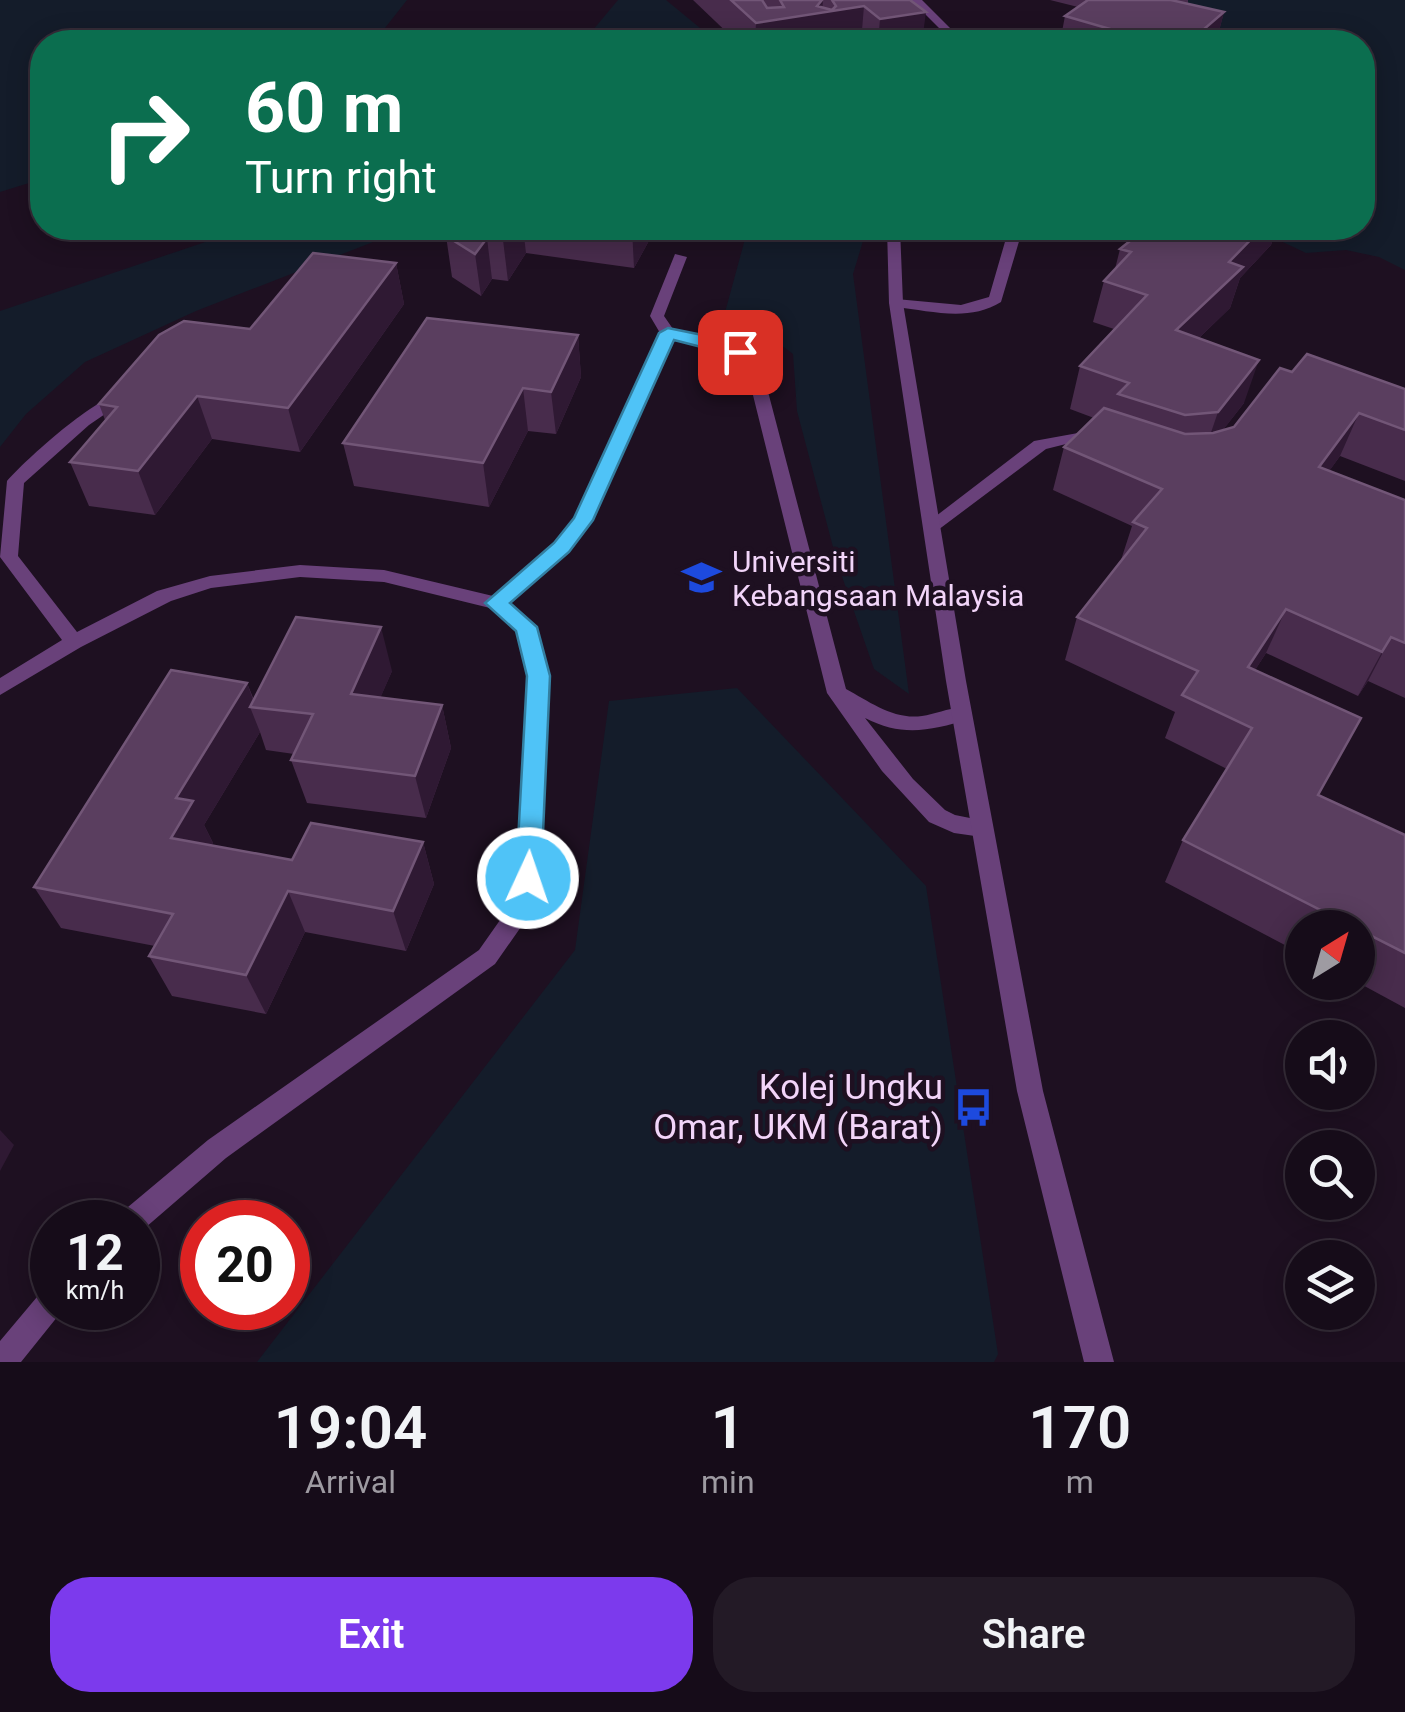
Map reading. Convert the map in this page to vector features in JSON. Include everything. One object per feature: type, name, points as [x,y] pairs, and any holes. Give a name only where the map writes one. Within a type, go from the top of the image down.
[{"type":"street","points":[[916,0],[947,30]]},
{"type":"street","points":[[893,240],[896,303],[982,828],[1030,1091],[1098,1362]]},
{"type":"street","points":[[896,303],[971,309],[989,305],[996,299],[1013,240]]},
{"type":"street","points":[[680,257],[657,316],[668,333],[720,344],[740,352],[753,365],[836,693],[866,737],[929,808],[948,823],[982,828]]},
{"type":"street","points":[[496,603],[561,548],[583,520],[668,333]]},
{"type":"street","points":[[74,642],[9,556],[16,481],[83,422],[131,390]]},
{"type":"street","points":[[932,526],[1040,445],[1058,438],[1084,437],[1121,450]]},
{"type":"street","points":[[0,688],[74,642],[164,596],[194,587],[300,572],[384,576],[496,603],[526,627],[538,676],[528,878],[515,918],[488,957],[217,1149],[158,1200]]},
{"type":"street","points":[[836,693],[897,724],[914,728],[962,714]]},
{"type":"street","points":[[2,1362],[30,1328]]},
{"type":"shaded area","points":[[0,0],[407,0],[383,30],[30,30],[30,183],[0,192]]},
{"type":"shaded area","points":[[618,0],[666,0],[702,30],[593,30]]},
{"type":"shaded area","points":[[1185,0],[1405,0],[1405,270],[1379,257],[1346,250],[1306,253],[1278,240],[1375,240],[1375,30],[1201,30]]},
{"type":"shaded area","points":[[211,240],[378,240],[196,311],[85,362],[26,414],[0,447],[0,311]]},
{"type":"shaded area","points":[[745,240],[863,240],[853,274],[909,694],[874,669],[837,562],[797,411],[793,354],[764,332],[724,316]]},
{"type":"shaded area","points":[[737,688],[926,886],[998,1354],[994,1362],[257,1362],[282,1330],[310,1330],[310,1293],[575,950],[609,701]]},
{"type":"building","points":[[731,0],[762,0],[767,8],[784,7],[780,0],[822,0],[817,6],[832,10],[836,6],[832,0],[910,0],[926,12],[880,19],[864,6],[756,23]]},
{"type":"building","points":[[1088,0],[1171,0],[1224,12],[1203,30],[1113,30],[1065,16]]},
{"type":"building","points":[[452,240],[486,240],[475,254]]},
{"type":"building","points":[[1131,240],[1250,240],[1229,262],[1243,267],[1176,330],[1259,360],[1218,412],[1185,415],[1118,394],[1129,383],[1080,366],[1147,295],[1104,281],[1131,252],[1120,249]]},
{"type":"building","points":[[313,253],[396,263],[288,408],[197,396],[138,471],[70,462],[117,407],[99,404],[159,335],[184,321],[250,329]]},
{"type":"building","points":[[427,318],[578,335],[551,392],[523,388],[483,463],[343,443]]},
{"type":"building","points":[[1307,354],[1405,389],[1405,430],[1359,413],[1319,467],[1405,500],[1405,643],[1391,637],[1382,652],[1286,609],[1248,667],[1361,718],[1318,795],[1405,835],[1405,953],[1375,938],[1375,910],[1321,910],[1183,840],[1252,728],[1182,695],[1198,671],[1077,617],[1147,528],[1133,522],[1162,489],[1064,447],[1104,408],[1185,434],[1234,427],[1280,368],[1292,372]]},
{"type":"building","points":[[296,617],[381,627],[351,694],[442,705],[415,776],[291,760],[313,714],[250,707]]},
{"type":"building","points":[[171,670],[247,683],[176,798],[193,801],[171,838],[292,860],[311,823],[423,842],[393,911],[288,891],[246,975],[149,956],[173,914],[34,887]]},
{"type":"place","name":"Universiti Kebangsaan Malaysia","points":[[702,578]]},
{"type":"place","name":"Kolej Ungku Omar, UKM (Barat)","points":[[973,1107]]},
{"type":"route","points":[[528,878],[538,676],[526,627],[496,603],[561,548],[583,520],[668,333],[740,352]]}]
